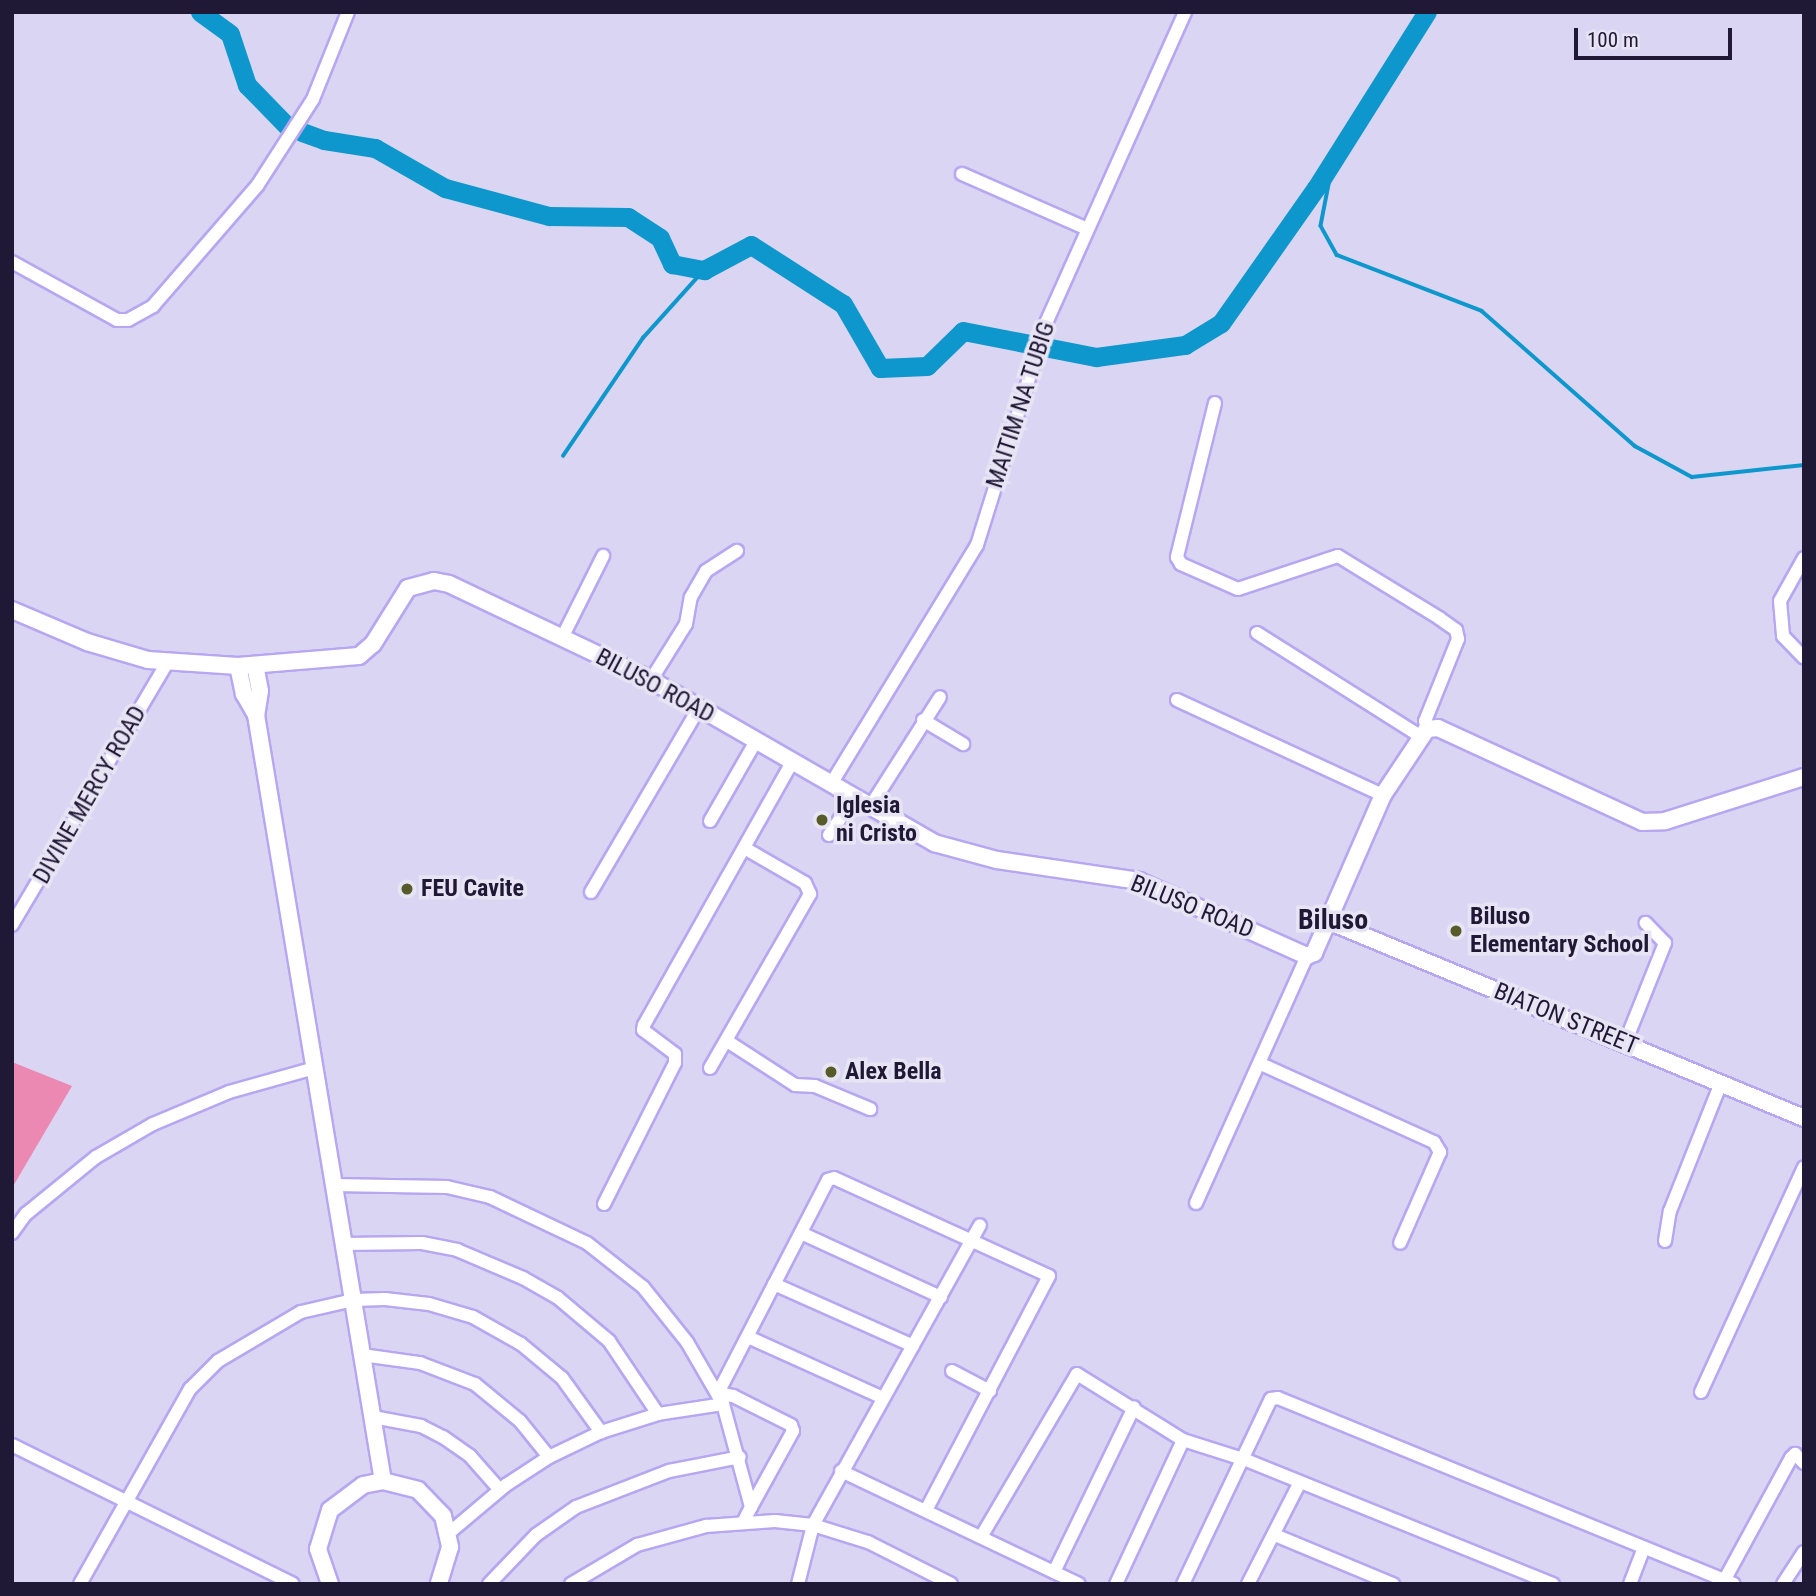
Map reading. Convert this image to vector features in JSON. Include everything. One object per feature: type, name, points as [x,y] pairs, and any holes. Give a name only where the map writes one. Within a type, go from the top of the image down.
[{"type":"street","points":[[12,262],[117,320],[128,320],[153,306],[257,186],[313,99],[348,12]]},
{"type":"street","name":"MAITIM NA TUBIG","points":[[831,783],[977,545],[1041,337],[1085,228],[1185,12]]},
{"type":"street","points":[[962,174],[1085,228]]},
{"type":"street","points":[[1196,1203],[1261,1064],[1307,956],[1314,953],[1382,795],[1423,733],[1425,721],[1458,639],[1457,630],[1338,556],[1237,589],[1181,564],[1177,557],[1215,403]]},
{"type":"street","points":[[650,680],[686,624],[691,597],[706,571],[737,551]]},
{"type":"street","points":[[562,638],[603,556]]},
{"type":"street","points":[[1804,558],[1780,601],[1783,636],[1804,658]]},
{"type":"street","name":"BILUSO ROAD","points":[[12,610],[88,642],[167,663],[238,666],[359,656],[373,644],[408,588],[434,582],[465,590],[650,680],[931,842],[967,854],[1139,881],[1307,956]]},
{"type":"street","points":[[1257,633],[1423,733],[1438,728],[1642,822],[1665,821],[1804,777]]},
{"type":"street","name":"DIVINE MERCY ROAD","points":[[12,925],[167,663]]},
{"type":"street","points":[[255,665],[260,691],[256,715],[383,1481]]},
{"type":"street","points":[[238,666],[244,694],[256,715]]},
{"type":"street","points":[[870,807],[940,697]]},
{"type":"street","points":[[1177,700],[1382,795]]},
{"type":"street","points":[[591,892],[699,708]]},
{"type":"street","points":[[923,720],[963,744]]},
{"type":"street","points":[[710,821],[756,740]]},
{"type":"street","points":[[604,1204],[675,1063],[675,1054],[643,1030],[644,1025],[746,849],[793,761]]},
{"type":"street","points":[[829,835],[854,797]]},
{"type":"street","points":[[710,1068],[810,894],[805,883],[746,849]]},
{"type":"street","name":"BIATON STREET","points":[[1328,921],[1804,1118]]},
{"type":"street","points":[[1625,1043],[1665,943],[1646,923]]},
{"type":"street","points":[[727,1041],[794,1085],[815,1086],[870,1110]]},
{"type":"street","points":[[1261,1064],[1434,1142],[1440,1152],[1400,1243]]},
{"type":"street","points":[[12,1233],[26,1214],[96,1157],[153,1124],[219,1096],[314,1068]]},
{"type":"street","points":[[1665,1241],[1670,1211],[1721,1083]]},
{"type":"street","points":[[1701,1392],[1804,1167]]},
{"type":"street","points":[[720,1399],[747,1337],[828,1180],[834,1178],[973,1239],[1049,1276],[926,1510]]},
{"type":"street","points":[[334,1185],[447,1187],[535,1215],[587,1244],[643,1287],[687,1342],[720,1399],[740,1457],[751,1507]]},
{"type":"street","points":[[797,1584],[813,1524],[980,1225]]},
{"type":"street","points":[[801,1233],[941,1297]]},
{"type":"street","points":[[344,1244],[382,1240],[445,1248],[523,1278],[558,1298],[609,1342],[658,1414]]},
{"type":"street","points":[[774,1284],[913,1346]]},
{"type":"street","points":[[80,1584],[166,1425],[190,1389],[218,1361],[301,1312],[353,1300],[429,1304],[473,1317],[521,1344],[562,1378],[601,1432]]},
{"type":"street","points":[[747,1337],[883,1398]]},
{"type":"street","points":[[362,1355],[420,1363],[475,1384],[520,1421],[549,1457]]},
{"type":"street","points":[[952,1371],[990,1391]]},
{"type":"street","points":[[981,1537],[1077,1374],[1134,1407],[1183,1440],[1246,1460],[1299,1484],[1553,1584]]},
{"type":"street","points":[[1183,1584],[1246,1460],[1271,1399],[1278,1398],[1643,1550],[1729,1581],[1791,1458],[1795,1454],[1804,1463]]},
{"type":"street","points":[[449,1533],[500,1490],[549,1457],[601,1432],[658,1414],[720,1399],[791,1425],[793,1431],[744,1521]]},
{"type":"street","points":[[1054,1572],[1134,1407]]},
{"type":"street","points":[[373,1417],[421,1426],[443,1437],[470,1456],[500,1490]]},
{"type":"street","points":[[1116,1584],[1183,1440]]},
{"type":"street","points":[[12,1445],[293,1584]]},
{"type":"street","points":[[489,1584],[536,1535],[576,1507],[668,1471],[740,1457]]},
{"type":"street","points":[[841,1471],[1079,1584]]},
{"type":"street","points":[[330,1584],[318,1549],[330,1510],[363,1485],[383,1481],[401,1483],[432,1501],[449,1533],[449,1562],[439,1584]]},
{"type":"street","points":[[1248,1584],[1299,1484]]},
{"type":"street","points":[[571,1584],[636,1545],[744,1521],[813,1524],[868,1542],[951,1584]]},
{"type":"street","points":[[1275,1535],[1393,1584]]},
{"type":"street","points":[[1630,1584],[1643,1550]]},
{"type":"street","points":[[1783,1584],[1804,1552]]},
{"type":"shaded area","points":[[12,1062],[72,1086],[12,1188]]},
{"type":"waterway","points":[[200,12],[230,34],[247,85],[286,125]]},
{"type":"waterway","points":[[302,132],[324,140],[375,148],[445,188],[549,216],[628,217],[660,238],[672,264],[704,270],[751,245],[843,304],[880,368],[927,366],[963,331],[1096,357],[1185,345],[1221,323],[1316,188],[1427,12]]},
{"type":"waterway","points":[[1334,159],[1321,226],[1337,255],[1482,311],[1635,446],[1692,477],[1804,465]]},
{"type":"waterway","points":[[563,456],[643,338],[704,270]]},
{"type":"place","name":"Iglesia ni Cristo","points":[[822,820]]},
{"type":"place","name":"FEU Cavite","points":[[407,889]]},
{"type":"place","name":"Biluso Elementary School","points":[[1456,931]]},
{"type":"place","name":"Alex Bella","points":[[831,1072]]},
{"type":"district","name":"Biluso","points":[[1333,920]]}]
